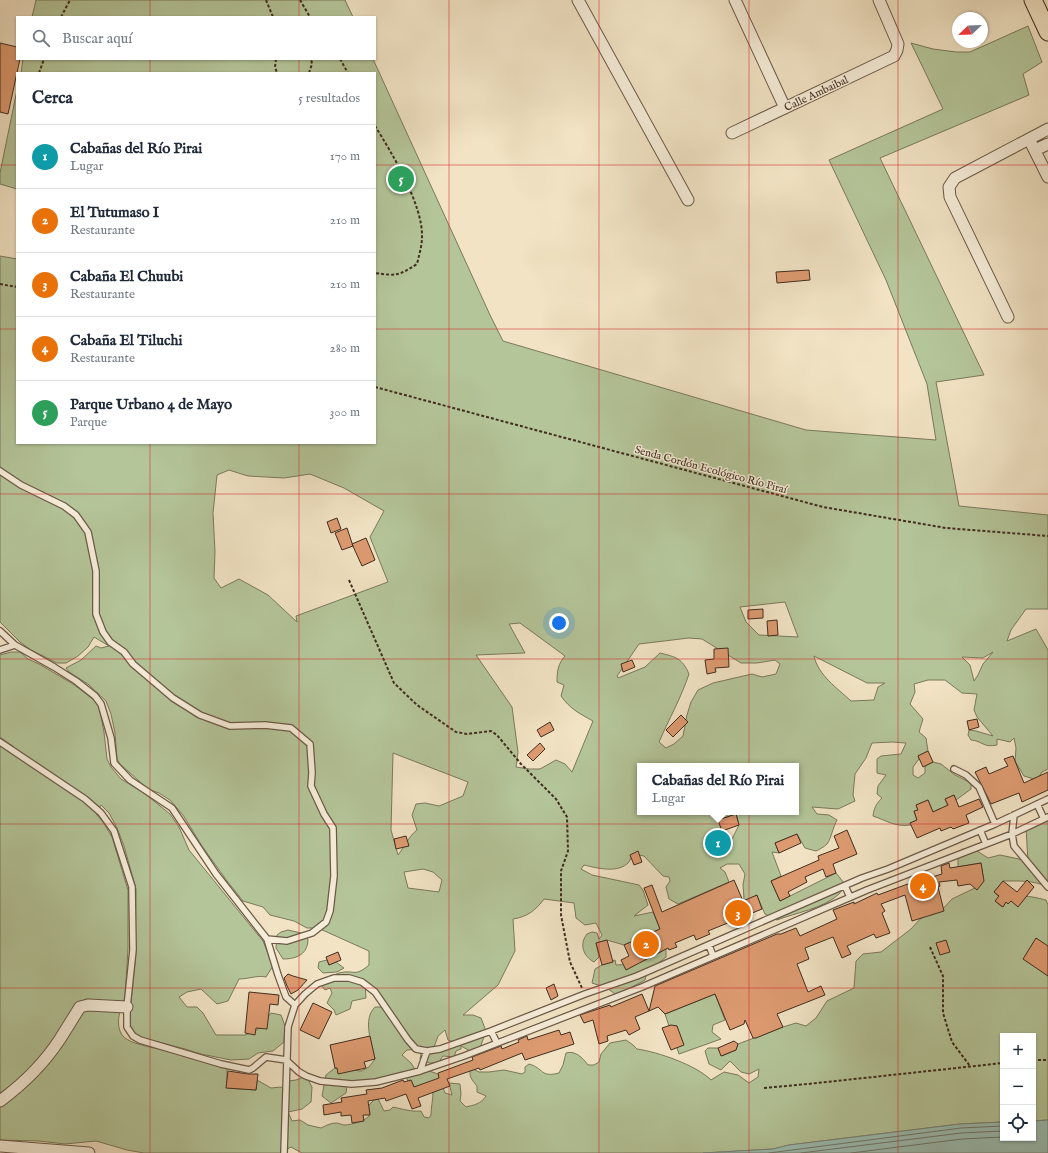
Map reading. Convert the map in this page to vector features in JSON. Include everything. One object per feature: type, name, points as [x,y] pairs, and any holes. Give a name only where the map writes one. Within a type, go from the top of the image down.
[{"type":"main road","points":[[1032,0],[1048,32]]},
{"type":"street","points":[[578,0],[688,200]]},
{"type":"street","points":[[735,0],[786,108]]},
{"type":"street","name":"Calle Ambaibal","points":[[732,133],[890,58],[898,50],[898,44],[879,0]]},
{"type":"street","points":[[1008,317],[948,190],[950,183],[955,178],[1048,129]]},
{"type":"street","points":[[1029,138],[1048,177]]},
{"type":"street","points":[[1035,150],[1048,144]]},
{"type":"street","points":[[0,1101],[16,1088],[46,1058],[80,1007],[88,1005],[127,1007]]},
{"type":"street","points":[[0,1146],[89,1153]]},
{"type":"lane","points":[[0,471],[21,485],[64,506],[76,515],[88,532],[96,571],[96,614],[103,632],[110,642],[124,652],[133,664],[173,698],[200,715],[230,726],[291,728],[310,744],[312,773],[311,786],[324,814],[333,828],[334,876],[330,911],[326,922],[312,933],[287,941],[267,939]]},
{"type":"lane","points":[[0,631],[15,645],[76,681],[98,700],[104,712],[111,738],[114,763],[130,780],[172,808],[216,874],[267,939],[286,997],[295,1006]]},
{"type":"lane","points":[[0,650],[15,645]]},
{"type":"lane","points":[[0,742],[85,799],[101,813],[114,831],[132,887],[133,950],[127,1007],[127,1027],[133,1036],[140,1040],[221,1064],[249,1070],[254,1068],[266,1058],[286,1060],[306,1076],[320,1081],[352,1084],[376,1082],[420,1071],[642,987],[850,898],[1012,834],[1046,818],[1037,804]]},
{"type":"lane","points":[[954,769],[966,775],[979,787],[995,824]]},
{"type":"lane","points":[[284,1153],[288,1027],[295,1006],[305,994],[317,984],[334,978],[349,978],[362,982],[375,992],[408,1040],[416,1049],[427,1051],[440,1049],[637,976],[845,886],[995,824],[1048,799]]},
{"type":"lane","points":[[1014,815],[1012,834],[1014,846],[1048,887]]},
{"type":"lane","points":[[980,830],[986,844]]},
{"type":"lane","points":[[845,886],[850,898]]},
{"type":"lane","points":[[709,945],[714,956]]},
{"type":"lane","points":[[491,1031],[497,1043]]},
{"type":"lane","points":[[420,1071],[427,1051]]},
{"type":"path","points":[[62,16],[70,0]]},
{"type":"path","points":[[266,0],[273,16]]},
{"type":"path","points":[[300,0],[309,16]]},
{"type":"path","points":[[39,72],[44,60]]},
{"type":"path","points":[[276,60],[275,67],[277,72]]},
{"type":"path","points":[[309,72],[312,64],[311,60]]},
{"type":"path","points":[[341,60],[347,72]]},
{"type":"path","points":[[376,127],[388,145],[416,203],[420,215],[422,236],[421,250],[417,264],[394,276],[376,273]]},
{"type":"path","points":[[0,284],[16,288]]},
{"type":"path","name":"Senda Cordón Ecológico Río Piraí","points":[[376,387],[822,507],[946,528],[1048,536]]},
{"type":"path","points":[[350,580],[394,683],[417,705],[456,732],[467,734],[491,731],[497,735],[521,764],[556,799],[567,817],[568,851],[561,871],[561,915],[570,962],[585,994]]},
{"type":"path","points":[[930,947],[943,976],[943,1013],[952,1042],[970,1066]]},
{"type":"path","points":[[1036,1060],[1048,1060]]},
{"type":"path","points":[[764,1088],[1000,1063]]},
{"type":"green space","points":[[36,0],[345,0],[353,16],[32,16]]},
{"type":"green space","points":[[1028,26],[1042,62],[1023,74],[1029,95],[880,158],[984,375],[936,382],[959,506],[1048,515],[1048,609],[1026,609],[1011,630],[1007,641],[1036,629],[1048,650],[1048,769],[1042,772],[1037,780],[1024,776],[1015,761],[1016,748],[1014,738],[1010,742],[997,739],[997,745],[992,746],[971,740],[968,735],[969,730],[993,736],[977,717],[974,710],[977,694],[962,693],[945,680],[928,680],[914,684],[915,692],[910,704],[923,719],[919,732],[926,738],[928,751],[918,756],[919,759],[913,767],[913,775],[918,778],[925,773],[925,766],[933,762],[941,764],[955,775],[969,782],[971,789],[956,800],[954,795],[945,799],[949,809],[942,812],[941,808],[933,812],[928,800],[916,805],[918,810],[914,812],[917,820],[910,823],[911,825],[895,824],[873,816],[878,802],[882,798],[877,794],[878,786],[886,775],[877,773],[877,759],[881,756],[901,754],[906,743],[872,743],[866,758],[855,774],[853,795],[855,801],[838,809],[812,807],[817,814],[829,815],[837,820],[827,844],[816,851],[805,848],[797,834],[775,843],[779,853],[772,852],[781,876],[771,881],[780,901],[836,873],[844,883],[841,892],[833,899],[818,907],[777,920],[765,914],[757,896],[743,901],[745,874],[739,864],[727,864],[720,868],[725,872],[729,882],[678,904],[669,899],[666,887],[670,881],[669,877],[663,876],[644,856],[633,854],[629,862],[624,866],[613,869],[601,869],[584,865],[581,869],[592,875],[639,885],[643,890],[648,905],[634,916],[653,912],[660,929],[624,945],[607,940],[596,943],[599,957],[594,962],[583,950],[583,942],[587,934],[592,932],[597,933],[599,939],[602,935],[596,923],[585,925],[576,918],[574,903],[544,899],[531,912],[523,917],[513,919],[515,951],[498,985],[463,1015],[473,1015],[481,1018],[486,1031],[480,1048],[470,1051],[461,1046],[461,1049],[456,1051],[454,1057],[443,1056],[438,1063],[429,1063],[420,1059],[422,1049],[407,1050],[402,1055],[411,1063],[416,1071],[429,1071],[438,1074],[445,1093],[452,1095],[449,1083],[460,1084],[460,1101],[466,1107],[475,1105],[486,1096],[477,1092],[477,1086],[470,1076],[471,1068],[479,1072],[504,1070],[522,1074],[525,1072],[525,1067],[529,1064],[548,1074],[559,1073],[566,1053],[569,1052],[576,1054],[588,1065],[594,1065],[599,1062],[601,1054],[610,1043],[626,1040],[637,1049],[666,1056],[687,1064],[711,1080],[724,1072],[738,1075],[749,1083],[758,1077],[759,1069],[749,1074],[741,1072],[730,1061],[721,1070],[709,1064],[705,1051],[708,1048],[718,1048],[722,1056],[736,1050],[738,1044],[783,1027],[796,1023],[806,1026],[816,1018],[827,1001],[854,988],[856,961],[863,954],[881,952],[911,929],[923,916],[941,911],[952,899],[981,885],[983,876],[981,863],[958,867],[958,858],[962,849],[977,851],[988,858],[1000,855],[1028,861],[1026,828],[1048,819],[1048,887],[1031,882],[1003,881],[994,892],[999,897],[995,901],[1002,907],[1006,902],[1008,904],[1016,898],[1026,896],[1046,900],[1048,905],[1048,1120],[1036,1121],[1036,1033],[1000,1033],[1000,1122],[960,1124],[789,1145],[773,1149],[703,1153],[302,1153],[291,1147],[280,1153],[144,1153],[127,1150],[96,1141],[65,1144],[39,1141],[0,1140],[0,1104],[83,1009],[121,1009],[119,1029],[122,1035],[128,1040],[141,1045],[227,1067],[227,1088],[256,1090],[257,1080],[271,1088],[281,1087],[287,1092],[288,1081],[306,1076],[312,1087],[311,1102],[302,1109],[288,1112],[292,1121],[300,1120],[308,1125],[321,1128],[334,1123],[345,1125],[359,1122],[369,1116],[369,1105],[374,1100],[378,1099],[384,1111],[390,1110],[393,1107],[411,1111],[421,1111],[424,1117],[429,1118],[431,1115],[433,1092],[414,1087],[411,1080],[408,1081],[406,1077],[347,1085],[346,1093],[331,1103],[322,1096],[326,1075],[335,1068],[361,1071],[369,1067],[375,1059],[368,1025],[371,1012],[375,1007],[382,1007],[373,986],[365,985],[366,998],[352,1001],[350,1009],[336,1015],[334,1010],[327,1003],[332,993],[330,988],[325,990],[322,986],[322,982],[337,974],[344,972],[357,972],[364,969],[369,965],[369,951],[318,928],[307,928],[294,921],[270,915],[263,907],[243,901],[202,846],[183,815],[170,800],[159,793],[148,789],[120,764],[117,759],[115,733],[111,714],[106,701],[88,684],[69,672],[66,668],[81,660],[96,646],[101,648],[109,646],[94,637],[88,647],[78,656],[66,663],[57,663],[31,650],[20,642],[0,622],[0,256],[16,259],[16,444],[376,444],[376,72],[21,72],[23,60],[373,60],[503,341],[806,430],[936,440],[927,384],[886,280],[829,160],[943,109],[911,43],[933,49],[970,52],[979,48],[988,48],[988,44]],"holes":[[[229,470],[248,476],[284,478],[310,474],[344,488],[384,511],[370,537],[388,582],[296,616],[297,622],[268,595],[239,579],[221,588],[214,578],[215,552],[213,513],[217,475]],[[785,602],[798,637],[759,635],[746,622],[740,607]],[[520,623],[565,656],[559,665],[557,674],[557,682],[564,685],[561,696],[571,707],[593,721],[572,772],[565,764],[556,760],[540,769],[516,767],[518,752],[512,707],[476,655],[525,653],[509,624]],[[689,638],[702,639],[741,663],[757,663],[775,660],[780,664],[776,674],[762,677],[752,674],[713,683],[698,690],[691,702],[683,736],[674,744],[666,748],[659,742],[679,700],[689,674],[684,665],[678,659],[660,653],[645,667],[618,678],[617,676],[639,644]],[[993,652],[983,664],[974,681],[970,665],[962,657],[983,658]],[[814,656],[867,683],[885,683],[878,687],[874,700],[851,701],[824,675],[816,663]],[[393,753],[468,782],[463,796],[439,806],[425,803],[416,804],[412,815],[417,830],[409,838],[398,855],[391,830]],[[423,869],[433,872],[442,880],[439,892],[408,888],[404,872]],[[445,1030],[448,1040],[456,1043],[447,1048],[434,1047],[438,1036]]]},
{"type":"green space","points":[[16,95],[16,189],[0,184],[0,173]]},
{"type":"green space","points":[[11,652],[20,652],[28,659],[73,684],[94,700],[99,707],[107,759],[111,767],[121,779],[144,793],[170,814],[179,827],[189,850],[263,941],[273,966],[266,977],[259,976],[239,979],[228,1001],[217,1004],[201,989],[187,992],[179,997],[187,1007],[197,1007],[203,1013],[216,1035],[245,1035],[257,1030],[271,1013],[281,1015],[285,1026],[284,1042],[273,1051],[258,1053],[249,1059],[231,1060],[201,1054],[136,1036],[132,1032],[129,1022],[135,963],[136,889],[124,846],[117,828],[109,813],[101,805],[96,814],[112,837],[128,890],[128,948],[125,1000],[122,1002],[86,999],[79,1003],[47,1051],[24,1077],[0,1097],[0,739],[14,747],[0,737],[0,655]]},
{"type":"green space","points":[[288,930],[301,933],[308,939],[308,944],[301,955],[283,959],[276,948],[277,935]]},
{"type":"green space","points":[[666,949],[666,957],[647,972],[645,980],[628,989],[623,995],[615,994],[607,988],[592,983],[595,969],[602,965],[615,960],[616,965],[636,962]]},
{"type":"green space","points":[[327,960],[329,965],[336,962],[344,968],[337,972],[323,973],[318,968],[319,962]]},
{"type":"green space","points":[[715,994],[725,1020],[713,1025],[712,1032],[721,1039],[679,1054],[677,1048],[677,1026],[669,1026],[665,1014]]},
{"type":"water","points":[[1048,1120],[1048,1153],[703,1153],[773,1149],[789,1145],[960,1124],[1000,1122],[1000,1141],[1036,1141],[1036,1121]]},
{"type":"building","points":[[0,43],[16,47],[16,60],[20,60],[8,114],[0,112]]},
{"type":"building","points":[[809,270],[810,280],[777,283],[776,272]]},
{"type":"building","points":[[337,518],[341,529],[331,533],[327,522]]},
{"type":"building","points":[[347,528],[353,546],[342,550],[335,533]]},
{"type":"building","points":[[366,538],[375,560],[362,566],[352,544]]},
{"type":"building","points":[[763,609],[763,618],[748,619],[748,610]]},
{"type":"building","points":[[777,620],[778,635],[768,636],[767,621]]},
{"type":"building","points":[[728,648],[729,667],[715,668],[716,672],[707,674],[705,660],[714,659],[714,649]]},
{"type":"building","points":[[632,660],[635,667],[623,672],[621,664]]},
{"type":"building","points":[[681,715],[688,722],[673,737],[666,730]]},
{"type":"building","points":[[977,719],[979,727],[969,730],[967,721]]},
{"type":"building","points":[[550,722],[554,730],[541,737],[537,730]]},
{"type":"building","points":[[540,743],[545,749],[533,761],[527,755]]},
{"type":"building","points":[[928,751],[933,762],[923,767],[918,756]]},
{"type":"building","points":[[1013,756],[1024,783],[1048,772],[1048,790],[1022,802],[1019,793],[991,804],[975,772],[986,767],[989,774],[1008,766],[1004,759]]},
{"type":"building","points":[[954,795],[959,807],[979,799],[983,807],[966,815],[969,823],[953,829],[951,827],[941,831],[940,828],[917,838],[910,823],[917,820],[914,811],[918,810],[916,805],[928,800],[933,812],[948,805],[945,799]]},
{"type":"building","points":[[736,815],[739,825],[722,831],[718,820]]},
{"type":"building","points":[[847,830],[857,854],[833,864],[836,873],[826,877],[823,869],[805,877],[807,882],[788,892],[790,896],[780,901],[771,881],[819,860],[818,856],[839,848],[834,836]]},
{"type":"building","points":[[797,834],[801,843],[779,853],[775,843]]},
{"type":"building","points":[[406,836],[409,846],[396,849],[394,839]]},
{"type":"building","points":[[638,851],[642,862],[634,865],[630,855]]},
{"type":"building","points":[[949,863],[950,868],[981,863],[984,881],[977,890],[970,884],[958,886],[957,880],[939,882],[940,886],[938,887],[944,911],[912,921],[905,895],[881,904],[885,911],[882,913],[890,933],[876,938],[874,934],[847,946],[851,954],[842,958],[833,937],[805,948],[809,959],[797,964],[808,992],[821,986],[825,995],[777,1014],[783,1027],[756,1038],[753,1038],[745,1020],[744,1024],[730,1030],[715,994],[665,1014],[658,1007],[649,1011],[655,986],[777,934],[781,934],[796,928],[800,936],[837,919],[833,910],[854,902],[854,904],[877,893],[878,895],[942,874],[941,866]]},
{"type":"building","points":[[734,880],[743,901],[757,895],[762,909],[708,931],[710,934],[696,940],[694,935],[675,943],[677,947],[669,950],[668,948],[626,970],[621,960],[629,956],[624,945],[660,929],[644,888],[652,885],[662,912]]},
{"type":"building","points":[[1027,880],[1034,887],[1018,907],[1011,901],[1008,904],[1006,902],[1003,907],[995,901],[999,896],[994,892],[1003,881],[1017,892]]},
{"type":"building","points":[[1036,938],[1048,946],[1048,976],[1023,959]]},
{"type":"building","points":[[607,940],[613,962],[602,965],[596,943]]},
{"type":"building","points":[[946,940],[950,952],[940,955],[936,943]]},
{"type":"building","points":[[338,952],[341,960],[329,965],[326,957]]},
{"type":"building","points":[[288,974],[307,980],[298,990],[291,994],[284,978]]},
{"type":"building","points":[[554,984],[558,996],[551,1000],[546,988]]},
{"type":"building","points":[[249,992],[279,995],[278,1005],[270,1004],[267,1029],[256,1028],[255,1035],[245,1033]]},
{"type":"building","points":[[642,994],[649,1011],[635,1017],[640,1029],[629,1035],[626,1030],[607,1036],[608,1041],[599,1044],[593,1020],[584,1023],[580,1015],[610,1005],[611,1007]]},
{"type":"building","points":[[313,1003],[332,1012],[319,1039],[300,1030]]},
{"type":"building","points":[[671,1025],[677,1026],[684,1045],[671,1050],[662,1028]]},
{"type":"building","points":[[559,1030],[561,1035],[570,1032],[574,1044],[525,1060],[522,1053],[480,1070],[479,1068],[447,1079],[450,1086],[418,1098],[421,1106],[412,1109],[406,1094],[386,1101],[385,1098],[368,1101],[370,1115],[363,1115],[364,1121],[352,1123],[351,1115],[341,1116],[341,1112],[324,1115],[323,1105],[342,1102],[341,1098],[367,1094],[366,1090],[382,1088],[403,1080],[404,1082],[411,1080],[414,1087],[439,1078],[438,1073],[473,1060],[472,1057],[501,1046],[502,1049],[519,1042],[518,1040],[527,1036],[528,1040]]},
{"type":"building","points":[[370,1036],[375,1059],[364,1062],[366,1068],[338,1074],[337,1068],[335,1068],[330,1045]]},
{"type":"building","points":[[734,1041],[738,1044],[736,1050],[721,1056],[718,1048]]},
{"type":"building","points":[[228,1071],[258,1074],[256,1090],[226,1088]]},
{"type":"place","name":"Parque Urbano 4 de Mayo","points":[[401,179]]},
{"type":"place","name":"Cabañas del Río Pirai","points":[[718,843]]},
{"type":"place","name":"Cabaña El Tiluchi","points":[[923,886]]},
{"type":"place","name":"Cabaña El Chuubi","points":[[738,913]]},
{"type":"place","name":"El Tutumaso I","points":[[646,944]]}]
